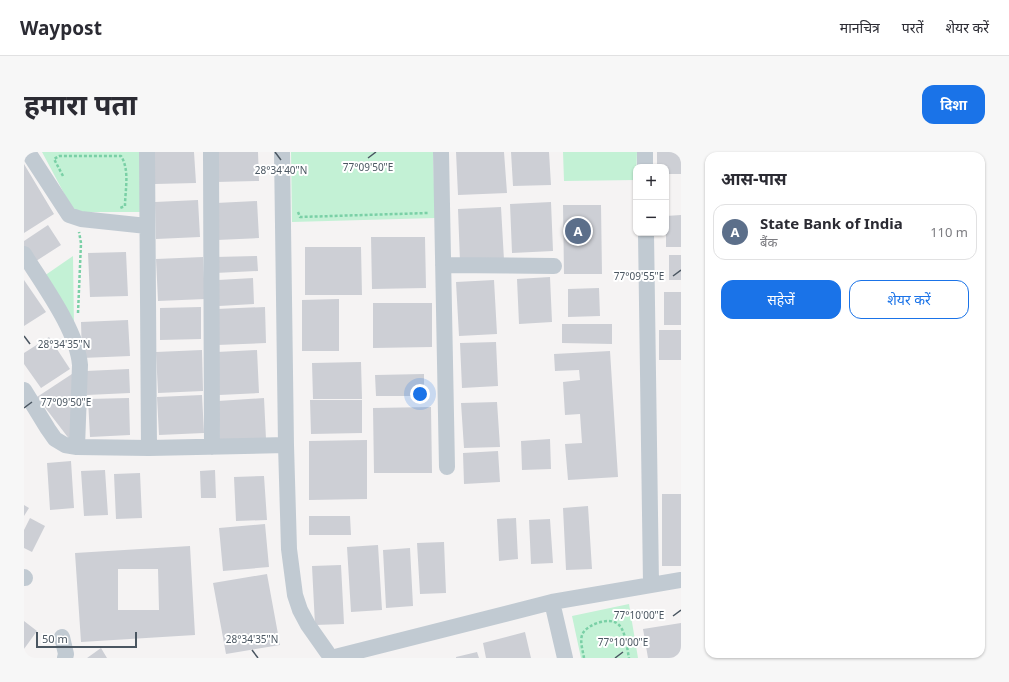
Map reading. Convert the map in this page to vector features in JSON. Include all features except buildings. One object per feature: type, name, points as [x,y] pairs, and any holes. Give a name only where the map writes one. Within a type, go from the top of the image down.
[{"type":"street","points":[[28,152],[69,215],[77,218],[147,226]]},
{"type":"street","points":[[147,152],[149,448]]},
{"type":"street","points":[[211,152],[212,447]]},
{"type":"street","points":[[282,152],[289,549],[295,595],[308,624],[329,655],[552,602],[681,580]]},
{"type":"street","points":[[441,152],[447,467]]},
{"type":"street","points":[[645,152],[645,164]]},
{"type":"street","points":[[646,236],[651,584]]},
{"type":"street","points":[[24,254],[75,342],[79,354],[80,365],[77,447]]},
{"type":"street","points":[[443,265],[554,266]]},
{"type":"street","points":[[24,390],[55,439],[65,445],[77,447],[149,448],[286,445]]},
{"type":"street","points":[[552,602],[565,658]]},
{"type":"street","points":[[62,637],[66,654],[65,658]]},
{"type":"path","points":[[64,178],[54,159],[58,156],[121,156],[124,161],[126,177],[125,206],[115,209]]},
{"type":"path","points":[[298,212],[300,217],[428,213]]},
{"type":"path","points":[[75,342],[81,242],[77,218]]},
{"type":"path","points":[[584,658],[581,639],[583,633],[596,624],[609,621],[616,622],[622,630],[629,658]]},
{"type":"green space","points":[[42,152],[141,152],[143,212],[74,212]]},
{"type":"green space","points":[[291,152],[433,152],[435,218],[292,222]]},
{"type":"green space","points":[[563,152],[637,152],[637,164],[633,164],[633,180],[564,181]]},
{"type":"green space","points":[[73,256],[74,328],[44,276]]},
{"type":"green space","points":[[629,604],[638,658],[581,658],[572,616]]},
{"type":"place","name":"State Bank of India","points":[[578,231]]}]
